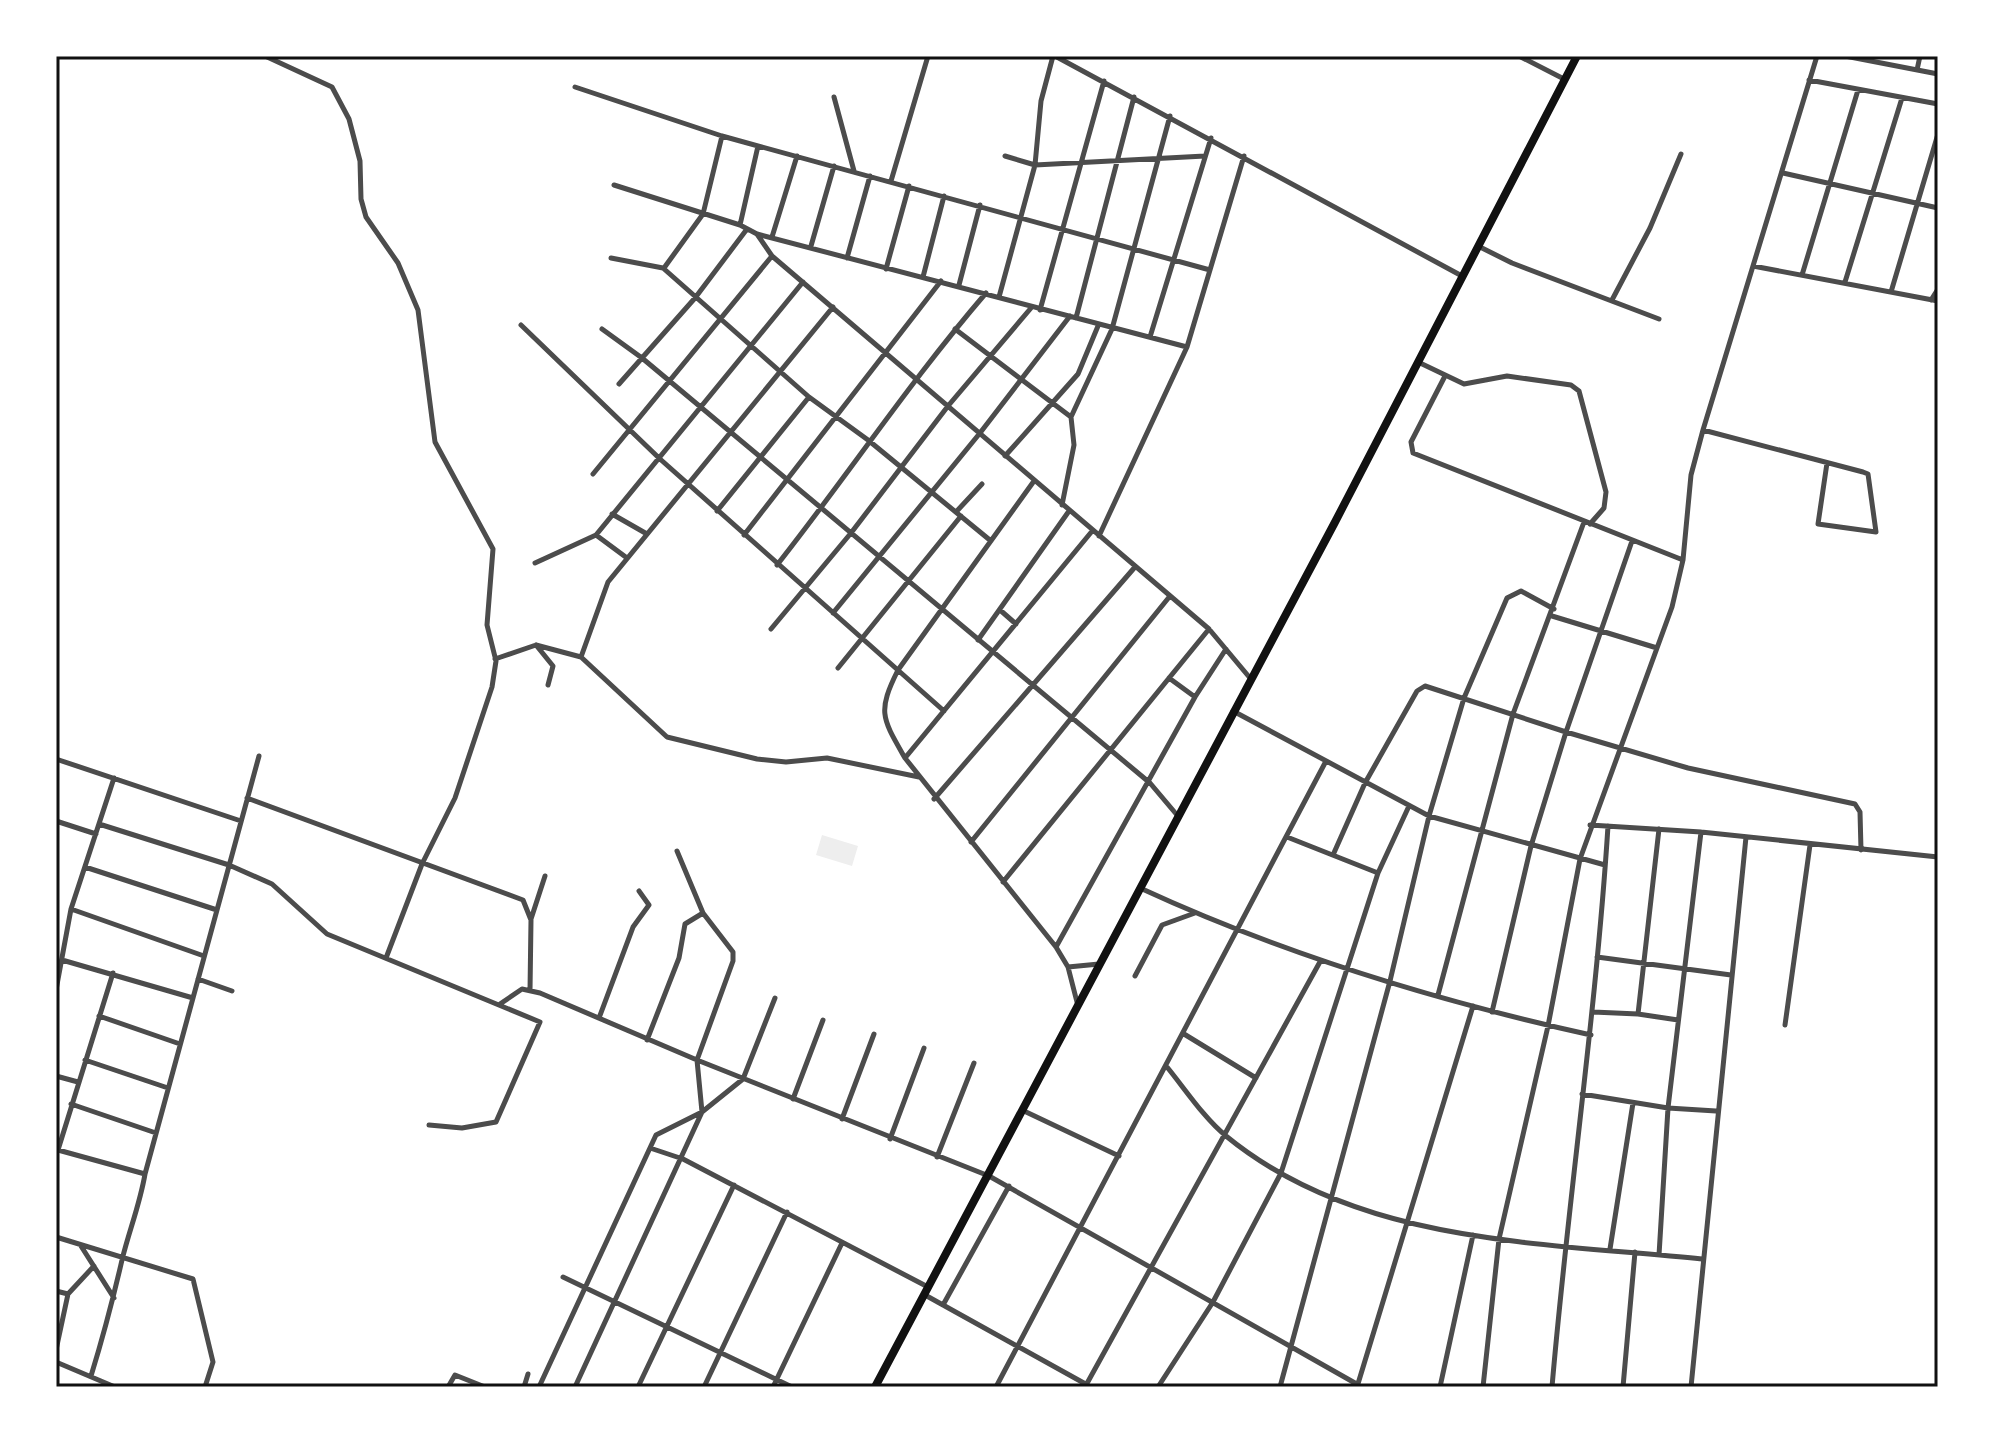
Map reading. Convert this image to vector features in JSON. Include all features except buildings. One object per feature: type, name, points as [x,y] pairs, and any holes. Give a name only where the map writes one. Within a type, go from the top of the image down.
[{"type":"highway","points":[[875,1387],[1480,247],[1577,56]]},
{"type":"street","points":[[265,56],[332,87],[349,119],[360,161],[361,199],[366,217],[398,263],[418,310],[435,442],[493,549],[487,625],[495,659],[492,687],[481,730],[455,798],[422,864],[386,958]]},
{"type":"street","points":[[891,181],[928,56]]},
{"type":"street","points":[[999,297],[1035,165],[1041,101],[1054,56],[1211,138],[1463,277]]},
{"type":"street","points":[[1519,56],[1565,80]]},
{"type":"street","points":[[1483,1387],[1499,1239],[1548,1026],[1580,859],[1672,607],[1683,560],[1691,475],[1817,56]]},
{"type":"street","points":[[1845,56],[1938,74]]},
{"type":"street","points":[[1917,70],[1920,56]]},
{"type":"street","points":[[1809,80],[1938,104]]},
{"type":"street","points":[[1040,310],[1104,81]]},
{"type":"street","points":[[575,87],[722,136],[1210,270]]},
{"type":"street","points":[[1802,275],[1858,90]]},
{"type":"street","points":[[834,97],[855,172]]},
{"type":"street","points":[[833,613],[1073,317],[1134,97]]},
{"type":"street","points":[[1845,282],[1902,98]]},
{"type":"street","points":[[1062,505],[1074,445],[1071,417],[1112,329],[1170,116]]},
{"type":"street","points":[[1891,292],[1938,134]]},
{"type":"street","points":[[663,268],[703,214],[722,136]]},
{"type":"street","points":[[1150,337],[1211,138]]},
{"type":"street","points":[[619,384],[695,298],[744,227],[758,146]]},
{"type":"street","points":[[1612,300],[1650,228],[1681,154]]},
{"type":"street","points":[[772,237],[797,156]]},
{"type":"street","points":[[1005,156],[1035,165],[1205,156]]},
{"type":"street","points":[[1099,536],[1187,347],[1244,156]]},
{"type":"street","points":[[811,246],[834,166]]},
{"type":"street","points":[[1783,173],[1938,208]]},
{"type":"street","points":[[847,258],[870,176]]},
{"type":"street","points":[[614,185],[744,227],[757,234],[1187,347]]},
{"type":"street","points":[[886,269],[909,186]]},
{"type":"street","points":[[923,277],[944,196]]},
{"type":"street","points":[[959,285],[980,205]]},
{"type":"street","points":[[757,234],[772,256],[1209,629],[1250,678]]},
{"type":"street","points":[[1480,247],[1502,259],[1659,319]]},
{"type":"street","points":[[593,474],[772,256]]},
{"type":"street","points":[[611,258],[663,268],[809,397],[868,440],[991,541]]},
{"type":"street","points":[[1753,266],[1934,300],[1938,289]]},
{"type":"street","points":[[744,535],[941,281]]},
{"type":"street","points":[[535,563],[596,535],[803,282]]},
{"type":"street","points":[[777,565],[822,508],[868,440],[986,293]]},
{"type":"street","points":[[581,657],[608,582],[833,307]]},
{"type":"street","points":[[771,629],[851,533],[948,406],[1031,308]]},
{"type":"street","points":[[521,325],[660,459],[944,711]]},
{"type":"street","points":[[1005,456],[1078,374],[1098,326]]},
{"type":"street","points":[[602,329],[642,358],[700,410],[788,479],[1111,750],[1150,783],[1177,815]]},
{"type":"street","points":[[955,329],[1071,417]]},
{"type":"street","points":[[1418,362],[1469,384],[1507,376],[1571,385],[1579,391],[1606,492],[1604,508],[1587,523],[1513,714],[1438,995]]},
{"type":"street","points":[[1078,374],[1088,380]]},
{"type":"street","points":[[1443,375],[1411,442],[1413,453],[1683,560]]},
{"type":"street","points":[[717,511],[809,397]]},
{"type":"street","points":[[1703,430],[1827,463],[1870,476],[1876,532],[1818,524],[1827,463]]},
{"type":"street","points":[[1034,481],[898,670],[883,699],[886,724],[905,758],[934,799],[1056,947],[1068,967],[1079,1007]]},
{"type":"street","points":[[838,668],[982,484]]},
{"type":"street","points":[[978,640],[1069,511]]},
{"type":"street","points":[[612,514],[647,534]]},
{"type":"street","points":[[905,758],[1093,530]]},
{"type":"street","points":[[596,535],[627,558]]},
{"type":"street","points":[[1492,1012],[1531,846],[1566,732],[1632,541]]},
{"type":"street","points":[[934,799],[1034,688],[1135,567]]},
{"type":"street","points":[[1280,1387],[1390,981],[1429,816],[1464,698],[1507,598],[1521,591],[1553,612],[1600,631],[1657,648]]},
{"type":"street","points":[[971,842],[1170,596]]},
{"type":"street","points":[[1000,610],[1016,624]]},
{"type":"street","points":[[1003,882],[1209,629]]},
{"type":"street","points":[[495,659],[536,645],[581,657],[667,737],[757,759],[786,762],[827,758],[919,777]]},
{"type":"street","points":[[536,645],[553,666],[548,685]]},
{"type":"street","points":[[1056,947],[1150,783],[1195,697],[1226,648]]},
{"type":"street","points":[[1169,678],[1195,697]]},
{"type":"street","points":[[1333,855],[1365,783],[1417,691],[1425,686],[1688,768],[1855,804],[1860,812],[1861,850]]},
{"type":"street","points":[[1232,711],[1429,816],[1605,865]]},
{"type":"street","points":[[91,1376],[259,756]]},
{"type":"street","points":[[56,759],[241,821]]},
{"type":"street","points":[[996,1387],[1326,761]]},
{"type":"street","points":[[56,990],[71,909],[114,778]]},
{"type":"street","points":[[247,798],[523,900],[531,920]]},
{"type":"street","points":[[1158,1387],[1213,1302],[1281,1173],[1345,967],[1378,873],[1409,806]]},
{"type":"street","points":[[56,821],[96,834]]},
{"type":"street","points":[[99,824],[229,865],[272,884],[327,934],[540,1022],[496,1122],[462,1128],[429,1125]]},
{"type":"street","points":[[1590,825],[1701,832],[1938,857]]},
{"type":"street","points":[[1552,1387],[1564,1247],[1591,1035],[1608,826]]},
{"type":"street","points":[[1638,1014],[1659,829]]},
{"type":"street","points":[[1659,1255],[1668,1108],[1701,832]]},
{"type":"street","points":[[1287,837],[1378,873]]},
{"type":"street","points":[[1691,1387],[1716,1111],[1746,837]]},
{"type":"street","points":[[1785,1025],[1810,845]]},
{"type":"street","points":[[575,1387],[683,1159],[702,1112],[697,1060],[733,961],[733,952],[703,913],[677,851]]},
{"type":"street","points":[[85,867],[217,910]]},
{"type":"street","points":[[530,991],[531,920],[545,876]]},
{"type":"street","points":[[1139,888],[1321,960],[1492,1012],[1591,1035]]},
{"type":"street","points":[[599,1018],[633,927],[649,905],[639,891]]},
{"type":"street","points":[[71,909],[204,956]]},
{"type":"street","points":[[647,1040],[679,958],[685,924],[703,913]]},
{"type":"street","points":[[1135,976],[1162,925],[1196,913]]},
{"type":"street","points":[[56,940],[64,942]]},
{"type":"street","points":[[1597,957],[1731,975]]},
{"type":"street","points":[[62,960],[193,998]]},
{"type":"street","points":[[650,1148],[683,1159],[787,1212],[1087,1386],[1321,960]]},
{"type":"street","points":[[1068,967],[1100,964]]},
{"type":"street","points":[[113,973],[58,1150],[145,1174]]},
{"type":"street","points":[[198,979],[232,991]]},
{"type":"street","points":[[500,1004],[522,989],[530,991],[890,1139],[989,1176],[1359,1386],[1473,1006]]},
{"type":"street","points":[[539,1387],[659,1132],[702,1112],[743,1079],[775,998]]},
{"type":"street","points":[[1592,1012],[1678,1020]]},
{"type":"street","points":[[99,1016],[180,1044]]},
{"type":"street","points":[[793,1099],[823,1020]]},
{"type":"street","points":[[842,1119],[874,1034]]},
{"type":"street","points":[[1184,1034],[1256,1078]]},
{"type":"street","points":[[890,1139],[924,1048]]},
{"type":"street","points":[[85,1060],[168,1088]]},
{"type":"street","points":[[937,1157],[974,1063]]},
{"type":"street","points":[[1167,1066],[1224,1135],[1281,1173],[1331,1200],[1407,1223],[1473,1235],[1564,1247],[1702,1259]]},
{"type":"street","points":[[56,1076],[78,1082]]},
{"type":"street","points":[[1582,1094],[1668,1108],[1716,1111]]},
{"type":"street","points":[[1610,1249],[1633,1103]]},
{"type":"street","points":[[71,1104],[156,1133]]},
{"type":"street","points":[[1024,1111],[1119,1156]]},
{"type":"street","points":[[638,1387],[734,1185]]},
{"type":"street","points":[[943,1305],[1009,1186]]},
{"type":"street","points":[[704,1387],[787,1212]]},
{"type":"street","points":[[1440,1387],[1473,1235]]},
{"type":"street","points":[[56,1237],[193,1279],[213,1362],[205,1387]]},
{"type":"street","points":[[773,1387],[842,1243]]},
{"type":"street","points":[[79,1244],[114,1299]]},
{"type":"street","points":[[1623,1387],[1635,1252]]},
{"type":"street","points":[[56,1350],[68,1294],[94,1266]]},
{"type":"street","points":[[563,1277],[792,1387]]},
{"type":"street","points":[[56,1291],[68,1294]]},
{"type":"street","points":[[56,1362],[115,1387]]},
{"type":"street","points":[[524,1387],[528,1374]]},
{"type":"street","points":[[448,1387],[455,1375],[485,1387]]},
{"type":"shaded area","points":[[822,835],[858,846],[852,866],[816,855]]}]
